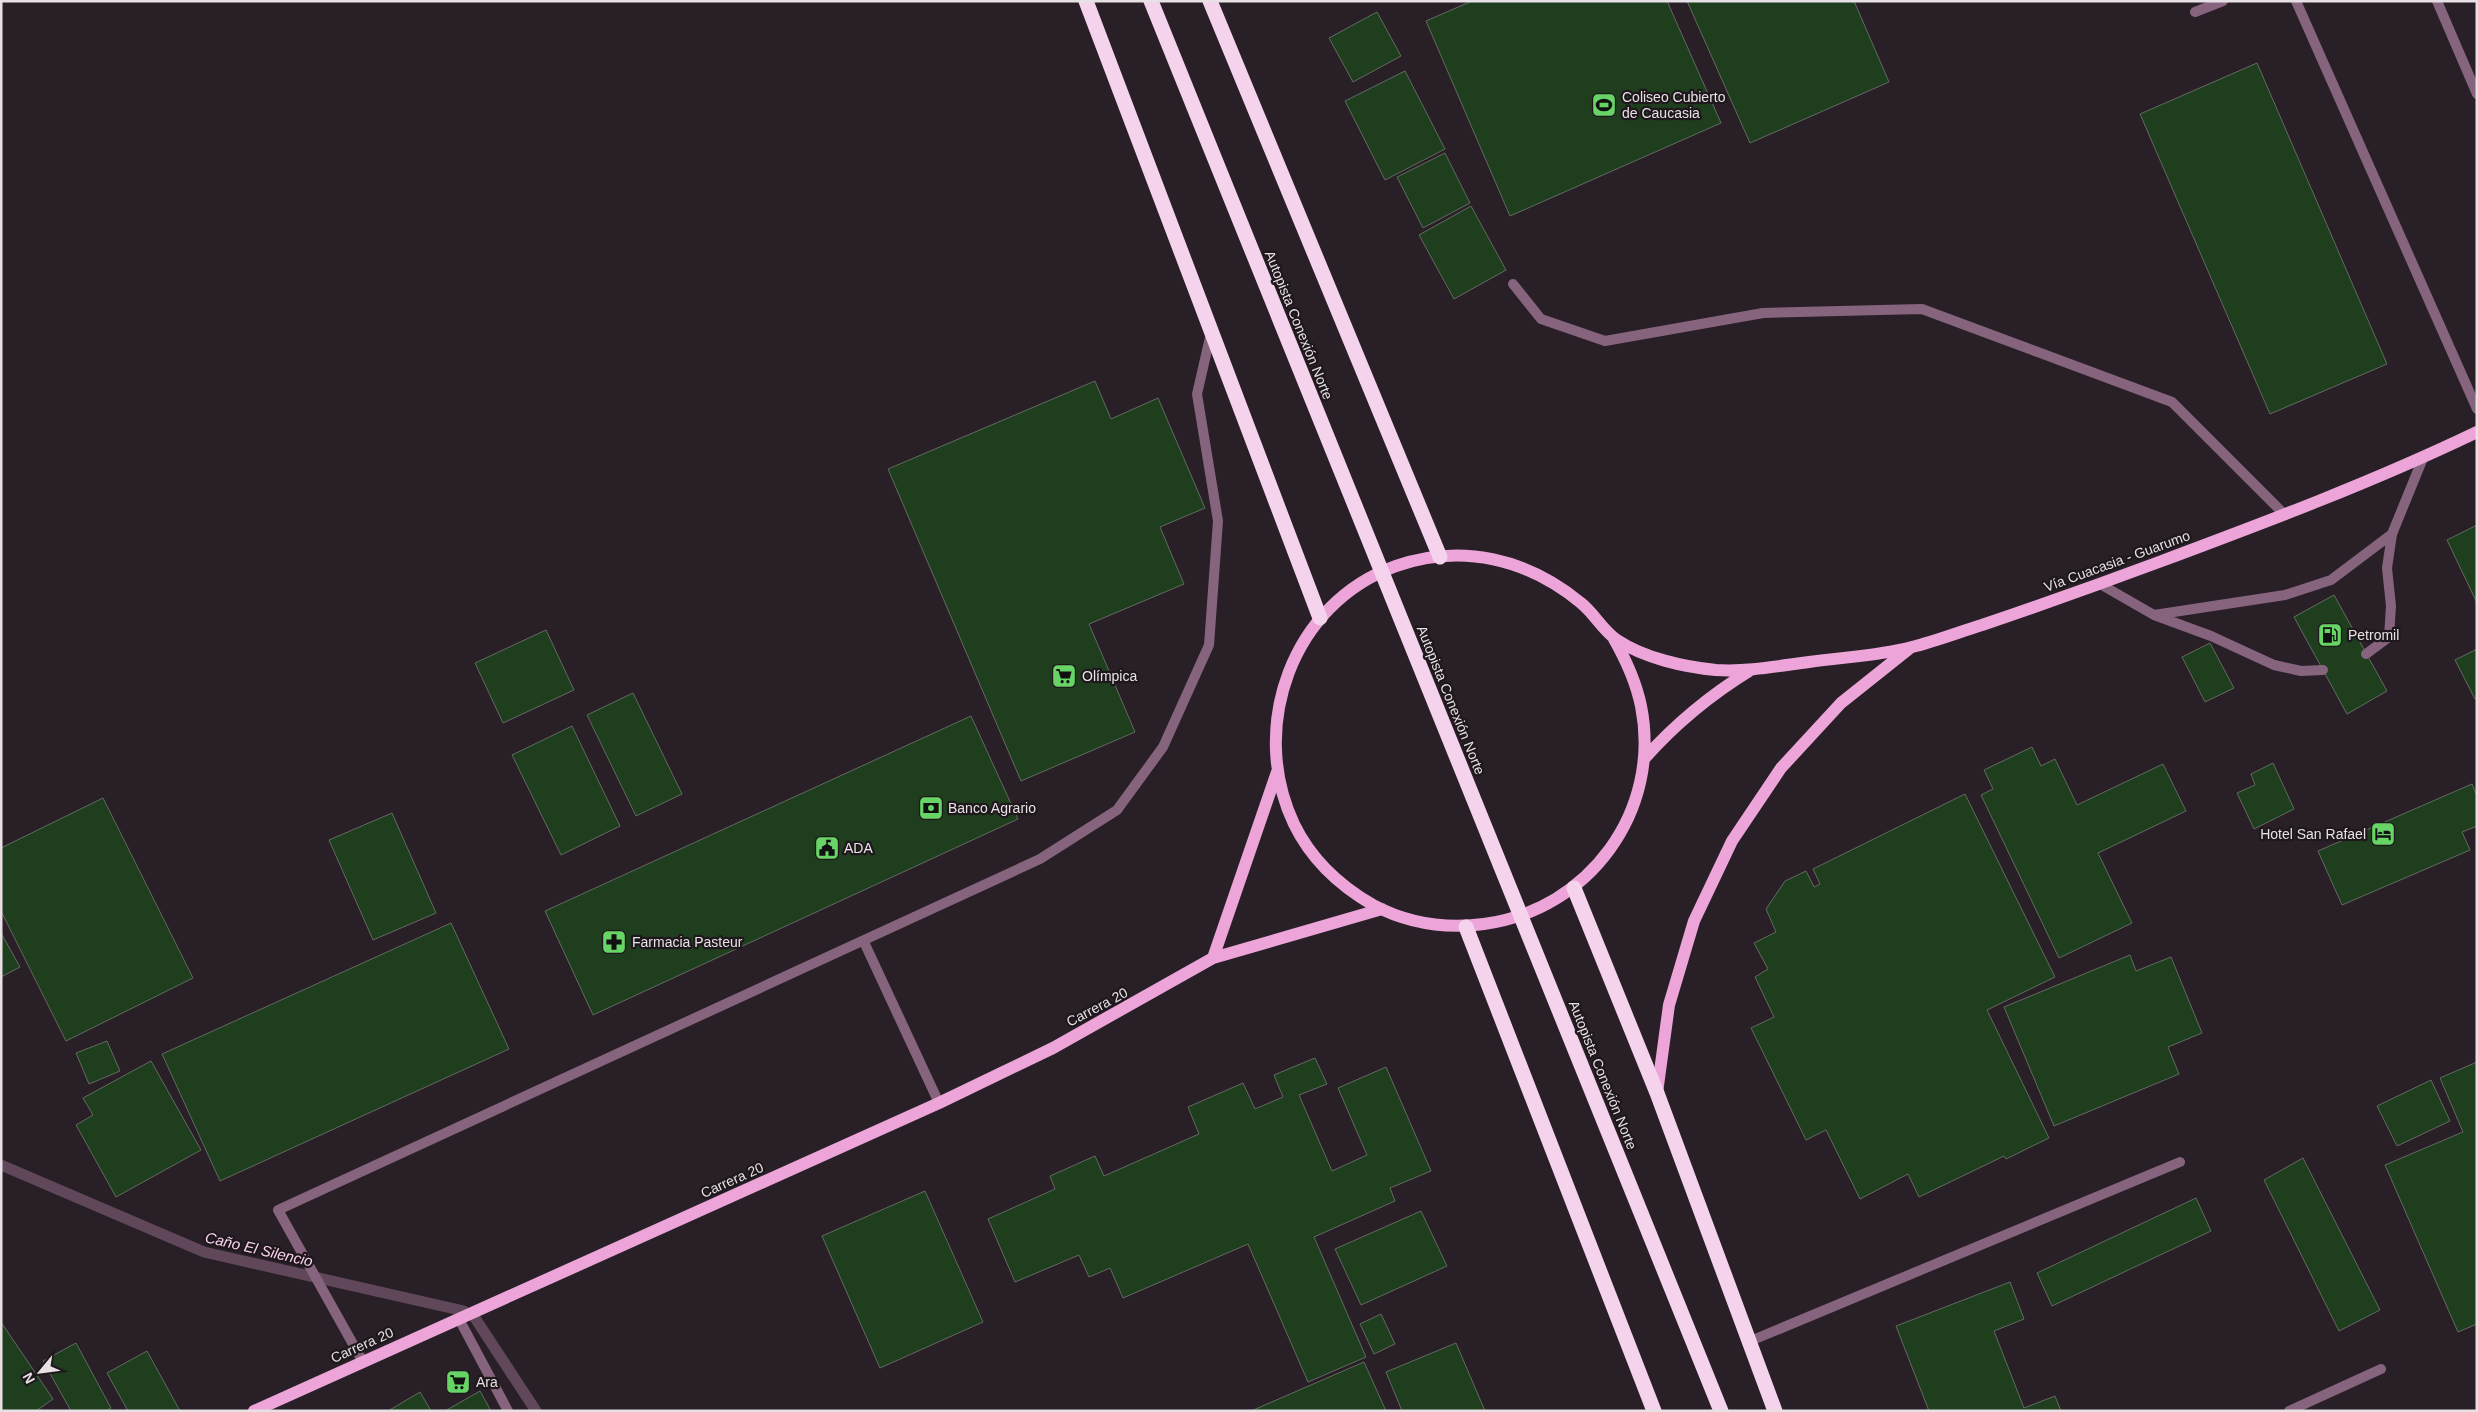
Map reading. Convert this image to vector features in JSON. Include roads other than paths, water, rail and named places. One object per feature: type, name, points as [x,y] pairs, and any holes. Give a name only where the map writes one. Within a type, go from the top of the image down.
[{"type":"highway","points":[[1086,1],[1320,618]]},
{"type":"highway","name":"Autopista Conexión Norte","points":[[1151,1],[1721,1411]]},
{"type":"highway","points":[[1210,1],[1440,556]]},
{"type":"highway","points":[[1574,888],[1656,1093],[1775,1411]]},
{"type":"highway","points":[[1466,927],[1654,1411]]},
{"type":"main road","name":"Vía Cuacasia - Guarumo","points":[[1614,639],[1646,654],[1681,664],[1717,670],[1752,670],[1910,648],[2100,584],[2285,515],[2424,458],[2477,432]]},
{"type":"main road","points":[[1440,556],[1480,556],[1520,566],[1556,583],[1588,608],[1614,639],[1626,662],[1638,693],[1644,734],[1644,759],[1638,789],[1629,817],[1615,844],[1596,867],[1574,888],[1532,912],[1505,922],[1466,927],[1437,926],[1409,920],[1382,909],[1356,895],[1333,876],[1312,853],[1296,828],[1284,801],[1277,772],[1274,738],[1278,706],[1287,674],[1301,644],[1320,618],[1355,588],[1395,567],[1440,556]]},
{"type":"main road","points":[[1656,1093],[1669,1005],[1694,921],[1732,841],[1781,768],[1841,703],[1910,648]]},
{"type":"main road","name":"Vía Cuacasia - Guarumo","points":[[1644,759],[1668,733],[1694,710],[1722,688],[1752,670]]},
{"type":"main road","points":[[1213,958],[1277,772]]},
{"type":"main road","name":"Carrera 20","points":[[256,1410],[940,1103],[1053,1048],[1213,958],[1382,909]]},
{"type":"street","points":[[2195,12],[2223,1]]},
{"type":"street","points":[[2296,1],[2477,409]]},
{"type":"street","points":[[2437,1],[2477,94]]},
{"type":"street","points":[[1513,284],[1542,319],[1605,341],[1763,313],[1922,309],[2172,402],[2285,515]]},
{"type":"street","points":[[363,1362],[278,1210],[1040,860],[1117,810],[1163,746],[1209,645],[1218,521],[1197,394],[1211,332]]},
{"type":"street","points":[[2366,654],[2388,637],[2391,606],[2387,568],[2392,534],[2424,458]]},
{"type":"street","points":[[2154,615],[2285,595],[2331,580],[2392,534]]},
{"type":"street","points":[[2100,584],[2154,615],[2211,636],[2274,665],[2301,671],[2323,670]]},
{"type":"street","points":[[864,942],[940,1103]]},
{"type":"street","points":[[1748,1342],[2180,1162]]},
{"type":"street","points":[[460,1319],[508,1411]]},
{"type":"street","points":[[2290,1411],[2381,1369]]},
{"type":"waterway","name":"Caño El Silencio","points":[[1,1165],[204,1252],[464,1311]]},
{"type":"waterway","name":"Caño El Silencio","points":[[475,1318],[536,1411]]},
{"type":"place","name":"Coliseo Cubierto de Caucasia","points":[[1604,105]]},
{"type":"place","name":"Petromil","points":[[2330,635]]},
{"type":"place","name":"Olímpica","points":[[1064,676]]},
{"type":"place","name":"Banco Agrario","points":[[931,808]]},
{"type":"place","name":"Hotel San Rafael","points":[[2383,834]]},
{"type":"place","name":"ADA","points":[[827,848]]},
{"type":"place","name":"Farmacia Pasteur","points":[[614,942]]},
{"type":"place","name":"Ara","points":[[458,1382]]}]
